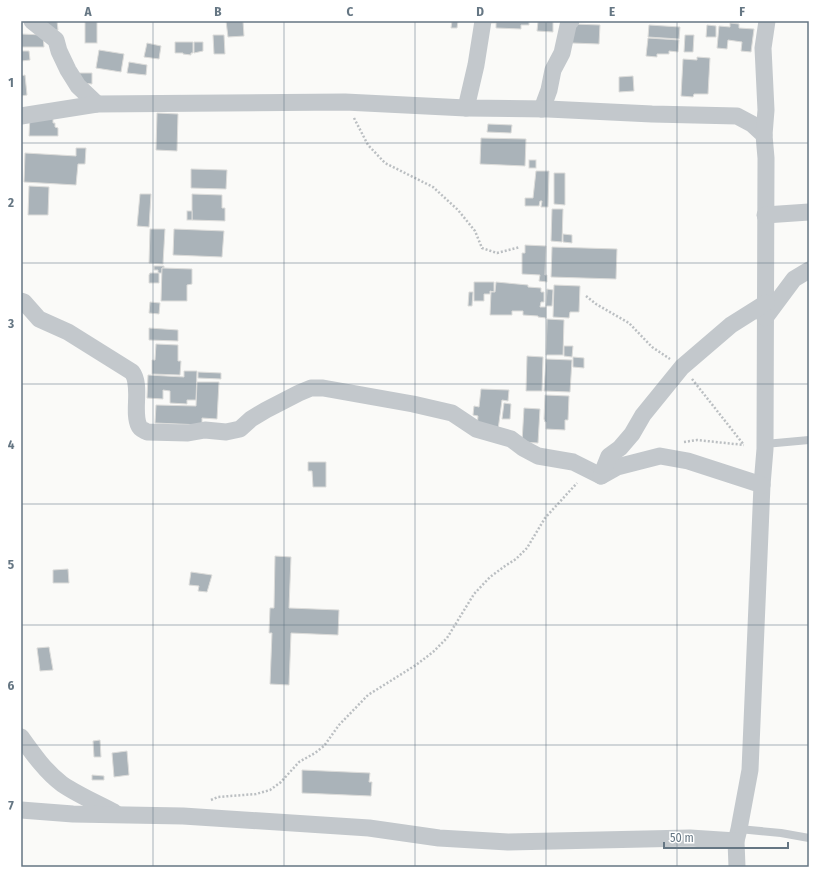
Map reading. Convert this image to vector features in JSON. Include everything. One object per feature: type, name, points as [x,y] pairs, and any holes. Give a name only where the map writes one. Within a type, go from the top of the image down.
[{"type":"street","points":[[32,21],[56,40],[59,51],[68,70],[78,86],[97,104]]},
{"type":"street","points":[[466,108],[476,65],[483,21]]},
{"type":"street","points":[[542,109],[549,90],[553,70],[562,53],[569,22],[571,21]]},
{"type":"street","points":[[737,867],[737,835],[750,770],[765,446],[766,158],[764,135],[766,110],[763,48],[767,21]]},
{"type":"street","points":[[21,116],[97,104],[346,102],[466,108],[542,109],[737,116],[752,124],[764,135]]},
{"type":"street","points":[[765,215],[809,212]]},
{"type":"street","points":[[601,476],[609,456],[620,448],[632,434],[643,414],[682,367],[731,325],[765,311],[794,280],[809,270]]},
{"type":"street","points":[[21,302],[24,302],[38,318],[68,332],[135,375],[137,418],[141,429],[147,432],[188,433],[205,430],[226,432],[240,429],[266,410],[299,392],[311,388],[323,388],[413,404],[452,413],[476,429],[511,439],[523,448],[538,456],[573,462],[601,476]]},
{"type":"street","points":[[601,476],[617,467],[660,456],[688,461],[762,486]]},
{"type":"street","points":[[21,737],[36,758],[61,783],[77,793],[119,814]]},
{"type":"street","points":[[21,810],[73,814],[183,816],[368,828],[439,838],[508,842],[690,838],[737,835]]},
{"type":"lane","points":[[765,446],[809,440]]},
{"type":"lane","points":[[737,835],[781,833],[809,838]]},
{"type":"path","points":[[346,102],[368,145],[385,163],[433,186],[458,210],[475,231],[482,248],[497,253],[520,247]]},
{"type":"path","points":[[683,443],[697,440],[765,446]]},
{"type":"path","points":[[206,803],[218,797],[256,794],[270,790],[281,782],[299,762],[324,746],[339,725],[368,695],[416,665],[433,652],[447,638],[474,594],[490,577],[516,559],[527,548],[545,518],[580,481],[601,476]]},
{"type":"building","points":[[43,21],[57,21],[58,30],[45,31]]},
{"type":"building","points":[[85,21],[97,21],[97,43],[85,43]]},
{"type":"building","points":[[226,21],[243,21],[244,36],[228,37]]},
{"type":"building","points":[[452,21],[458,21],[457,28],[451,28]]},
{"type":"building","points":[[486,21],[529,21],[529,25],[521,25],[521,29],[496,28],[496,23],[486,23]]},
{"type":"building","points":[[538,21],[553,21],[553,32],[537,31]]},
{"type":"building","points":[[730,23],[739,24],[739,28],[754,29],[751,52],[741,51],[742,42],[728,40],[727,49],[717,48],[719,26],[730,27]]},
{"type":"building","points":[[573,24],[600,25],[599,44],[572,43]]},
{"type":"building","points":[[649,25],[680,27],[679,39],[648,37]]},
{"type":"building","points":[[707,25],[716,26],[716,37],[706,37]]},
{"type":"building","points":[[21,34],[43,35],[44,47],[21,47]]},
{"type":"building","points":[[213,35],[224,35],[225,54],[214,54]]},
{"type":"building","points":[[685,35],[694,35],[693,52],[684,52]]},
{"type":"building","points":[[648,38],[679,40],[678,52],[669,51],[669,54],[657,54],[657,57],[646,56]]},
{"type":"building","points":[[175,42],[193,42],[193,53],[191,53],[191,55],[175,53]]},
{"type":"building","points":[[194,42],[203,42],[203,51],[194,53]]},
{"type":"building","points":[[147,43],[161,46],[159,59],[144,57]]},
{"type":"building","points":[[99,50],[124,54],[121,72],[96,68]]},
{"type":"building","points":[[21,51],[29,51],[30,60],[21,61]]},
{"type":"building","points":[[697,57],[710,58],[708,94],[694,94],[693,97],[681,96],[683,59],[697,60]]},
{"type":"building","points":[[129,62],[147,65],[146,75],[127,73]]},
{"type":"building","points":[[77,73],[92,73],[92,84],[82,83]]},
{"type":"building","points":[[25,75],[27,95],[21,96],[21,76]]},
{"type":"building","points":[[633,76],[634,91],[619,92],[619,77]]},
{"type":"building","points":[[157,113],[178,114],[177,151],[156,150]]},
{"type":"building","points":[[30,115],[53,116],[53,123],[55,123],[55,127],[58,128],[58,136],[29,136]]},
{"type":"building","points":[[488,124],[512,125],[511,133],[487,132]]},
{"type":"building","points":[[481,138],[526,139],[525,166],[480,164]]},
{"type":"building","points":[[76,148],[86,148],[85,164],[78,164],[76,185],[24,182],[25,153],[76,156]]},
{"type":"building","points":[[529,160],[536,160],[536,168],[529,168]]},
{"type":"building","points":[[191,169],[227,170],[226,189],[191,188]]},
{"type":"building","points":[[536,171],[549,171],[548,207],[541,207],[542,201],[540,201],[539,206],[525,206],[525,198],[533,198]]},
{"type":"building","points":[[554,173],[565,173],[565,205],[554,204]]},
{"type":"building","points":[[29,186],[49,187],[48,215],[28,215]]},
{"type":"building","points":[[140,194],[151,194],[149,227],[137,226]]},
{"type":"building","points":[[192,194],[222,195],[222,208],[225,208],[225,221],[192,220]]},
{"type":"building","points":[[552,209],[563,209],[562,242],[551,241]]},
{"type":"building","points":[[187,211],[192,211],[192,220],[187,220]]},
{"type":"building","points":[[150,229],[165,229],[163,264],[149,263]]},
{"type":"building","points":[[174,229],[224,231],[222,257],[173,255]]},
{"type":"building","points":[[563,234],[572,235],[572,243],[563,242]]},
{"type":"building","points":[[525,245],[546,246],[545,275],[547,275],[547,282],[539,281],[540,275],[522,274],[522,253],[525,253]]},
{"type":"building","points":[[552,247],[617,249],[616,279],[551,277]]},
{"type":"building","points":[[154,266],[164,266],[164,268],[162,268],[162,273],[158,273],[158,270],[154,270]]},
{"type":"building","points":[[162,268],[192,269],[192,284],[187,285],[187,301],[161,301]]},
{"type":"building","points":[[150,273],[159,273],[159,283],[149,283]]},
{"type":"building","points":[[474,282],[494,282],[494,292],[490,291],[490,294],[484,294],[484,301],[474,301]]},
{"type":"building","points":[[496,282],[528,285],[528,287],[541,288],[541,292],[544,292],[544,302],[541,302],[540,307],[546,307],[546,318],[523,315],[523,311],[512,311],[512,315],[490,315],[491,292],[495,292]]},
{"type":"building","points":[[554,285],[580,286],[579,312],[570,312],[569,318],[553,317]]},
{"type":"building","points":[[547,289],[553,290],[552,306],[546,306]]},
{"type":"building","points":[[469,292],[473,292],[472,306],[468,306]]},
{"type":"building","points":[[150,302],[160,303],[159,314],[149,313]]},
{"type":"building","points":[[547,319],[564,320],[563,355],[546,355]]},
{"type":"building","points":[[149,328],[178,330],[178,341],[149,340]]},
{"type":"building","points":[[156,344],[178,345],[178,361],[181,361],[180,375],[152,374],[152,360],[155,360]]},
{"type":"building","points":[[564,346],[573,346],[572,357],[564,356]]},
{"type":"building","points":[[527,356],[543,357],[542,391],[526,391]]},
{"type":"building","points":[[573,357],[584,358],[584,368],[573,367]]},
{"type":"building","points":[[546,359],[572,360],[570,392],[544,391]]},
{"type":"building","points":[[184,371],[197,371],[196,400],[187,400],[187,404],[170,403],[170,391],[163,390],[163,399],[147,398],[148,375],[184,377]]},
{"type":"building","points":[[198,372],[221,373],[221,379],[198,378]]},
{"type":"building","points":[[197,382],[219,382],[217,419],[202,418],[202,425],[155,423],[156,405],[196,406]]},
{"type":"building","points":[[481,389],[509,390],[508,401],[502,400],[498,430],[477,427],[478,416],[473,415],[474,406],[479,407]]},
{"type":"building","points":[[545,395],[569,396],[568,420],[565,420],[565,430],[546,429],[546,422],[544,419]]},
{"type":"building","points":[[504,403],[511,404],[510,419],[502,419]]},
{"type":"building","points":[[524,408],[540,409],[538,443],[522,442]]},
{"type":"building","points":[[308,462],[326,462],[326,487],[313,487],[312,471],[308,471]]},
{"type":"building","points":[[275,556],[291,557],[289,608],[339,610],[338,635],[291,633],[289,685],[270,684],[272,633],[269,633],[270,608],[274,608]]},
{"type":"building","points":[[68,569],[69,583],[53,583],[53,570]]},
{"type":"building","points":[[191,572],[212,575],[207,592],[198,591],[199,586],[189,585]]},
{"type":"building","points":[[49,647],[53,670],[40,671],[37,648]]},
{"type":"building","points":[[100,740],[101,757],[94,757],[93,741]]},
{"type":"building","points":[[127,751],[129,775],[114,777],[112,753]]},
{"type":"building","points":[[302,770],[370,773],[369,782],[372,782],[371,796],[302,793]]},
{"type":"building","points":[[92,775],[104,776],[104,780],[92,780]]}]
